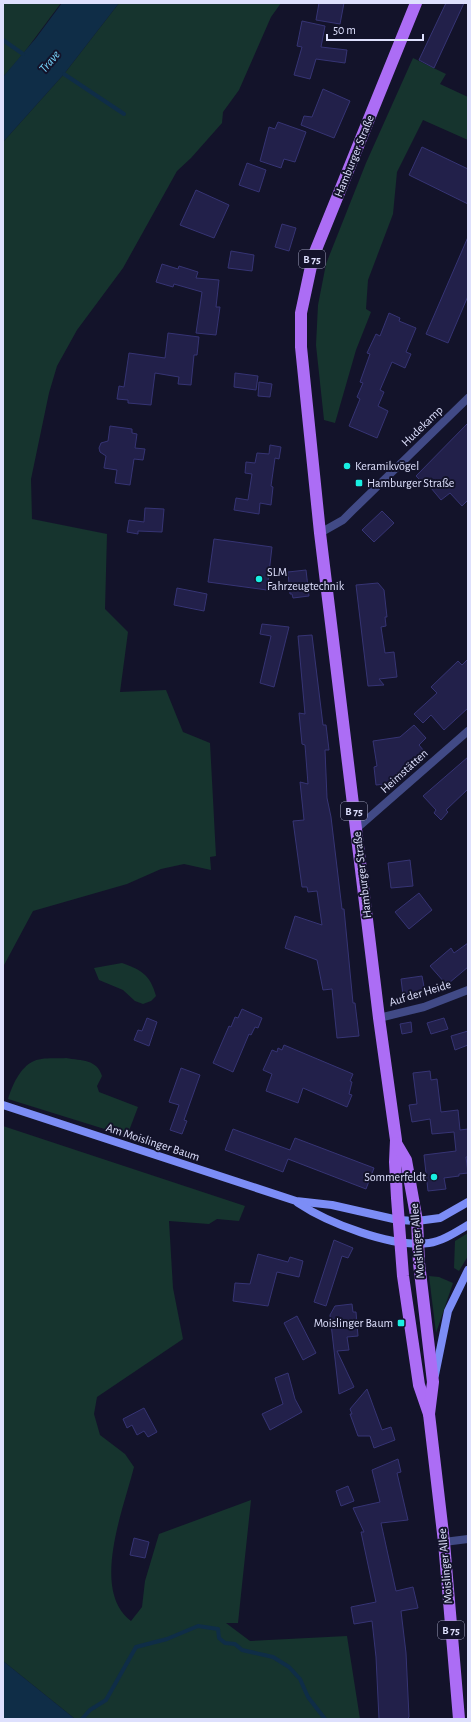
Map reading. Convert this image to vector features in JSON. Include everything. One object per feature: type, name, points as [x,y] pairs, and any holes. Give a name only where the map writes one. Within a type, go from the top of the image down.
[{"type":"main road","name":"Hamburger Straße","points":[[402,1265],[395,1162],[396,1143],[379,1018],[320,533],[301,346],[301,313],[305,286],[313,257],[416,3]]},
{"type":"main road","name":"Am Moislinger Baum","points":[[3,1105],[296,1201],[332,1205],[398,1220],[417,1221],[440,1218],[468,1202]]},
{"type":"main road","name":"Moislinger Allee","points":[[396,1143],[406,1160],[417,1221],[433,1382],[429,1414]]},
{"type":"main road","name":"Am Moislinger Baum","points":[[296,1201],[313,1213],[338,1223],[374,1236],[400,1241],[429,1243],[444,1238],[468,1225]]},
{"type":"main road","name":"Moislinger Allee","points":[[402,1265],[419,1385],[429,1414],[444,1542],[459,1719]]},
{"type":"main road","points":[[433,1382],[448,1311],[468,1270]]},
{"type":"street","name":"Hudekamp","points":[[320,533],[343,520],[468,398]]},
{"type":"street","name":"Heimstätten","points":[[356,829],[468,731]]},
{"type":"street","name":"Auf der Heide","points":[[379,1018],[424,1007],[468,990]]},
{"type":"street","points":[[444,1542],[468,1539]]},
{"type":"green space","points":[[3,3],[61,3],[23,54],[3,77]]},
{"type":"green space","points":[[119,3],[281,3],[271,17],[239,90],[223,112],[222,123],[191,158],[177,171],[123,268],[77,330],[57,366],[49,393],[31,479],[32,519],[107,534],[105,609],[128,632],[120,692],[166,690],[183,732],[210,743],[216,856],[210,857],[211,870],[184,864],[161,869],[127,884],[33,911],[3,967],[3,142],[64,74]]},
{"type":"green space","points":[[413,58],[446,74],[440,84],[468,97],[468,140],[423,120],[397,172],[393,214],[368,280],[366,309],[371,312],[356,350],[335,423],[324,420],[316,345],[318,305],[326,264],[366,163]]},
{"type":"green space","points":[[122,963],[140,971],[148,978],[156,996],[151,1001],[143,1004],[135,1001],[123,990],[99,980],[94,968]]},
{"type":"green space","points":[[66,1058],[88,1062],[97,1066],[102,1076],[97,1086],[99,1092],[138,1107],[127,1136],[8,1099],[17,1077],[29,1064],[42,1059]]},
{"type":"green space","points":[[3,1126],[245,1206],[239,1221],[217,1219],[209,1224],[169,1221],[173,1288],[183,1339],[97,1397],[94,1414],[100,1435],[125,1454],[134,1467],[113,1548],[111,1569],[113,1590],[119,1607],[131,1621],[142,1607],[145,1581],[159,1534],[251,1500],[238,1623],[226,1623],[250,1641],[347,1636],[360,1719],[75,1719],[3,1661]]},
{"type":"green space","points":[[468,1233],[468,1256],[459,1271],[454,1268],[455,1241]]},
{"type":"green space","points":[[429,1276],[439,1277],[453,1283],[436,1333]]},
{"type":"water","name":"Trave","points":[[62,3],[119,3],[64,74],[3,142],[3,77],[36,38]]},
{"type":"water","points":[[3,1661],[75,1719],[3,1719]]},
{"type":"building","points":[[319,3],[344,3],[340,24],[316,20]]},
{"type":"building","points":[[446,3],[464,3],[434,68],[419,60]]},
{"type":"building","points":[[302,21],[325,26],[321,47],[347,50],[345,63],[316,59],[310,79],[294,75],[302,47],[297,46]]},
{"type":"building","points":[[323,89],[350,101],[334,138],[301,125],[304,116],[312,117]]},
{"type":"building","points":[[278,122],[306,132],[295,162],[284,159],[281,168],[260,161],[269,127],[275,129]]},
{"type":"building","points":[[422,147],[468,169],[468,204],[409,175]]},
{"type":"building","points":[[247,163],[266,170],[259,192],[239,185]]},
{"type":"building","points":[[196,190],[229,205],[214,238],[180,225]]},
{"type":"building","points":[[282,224],[296,228],[289,251],[275,247]]},
{"type":"building","points":[[468,237],[468,296],[448,343],[426,334]]},
{"type":"building","points":[[231,251],[254,255],[252,271],[228,268]]},
{"type":"building","points":[[162,264],[178,269],[179,266],[198,272],[196,278],[219,280],[216,307],[220,307],[216,335],[196,333],[202,292],[174,284],[173,287],[156,282]]},
{"type":"building","points":[[389,313],[400,318],[399,321],[416,328],[406,352],[411,354],[405,368],[392,362],[380,390],[384,392],[378,406],[388,411],[377,438],[349,426],[360,399],[357,397],[363,383],[360,382],[370,354],[367,353],[376,334],[380,336]]},
{"type":"building","points":[[168,333],[199,337],[197,355],[194,355],[191,385],[178,384],[179,377],[155,373],[151,405],[128,403],[128,400],[117,399],[119,386],[124,387],[129,353],[165,358]]},
{"type":"building","points":[[235,373],[258,376],[256,390],[234,387]]},
{"type":"building","points":[[259,382],[272,384],[270,397],[258,396]]},
{"type":"building","points":[[468,423],[468,500],[462,506],[450,493],[441,500],[426,482],[424,484],[416,476]]},
{"type":"building","points":[[110,426],[132,429],[132,433],[137,434],[135,448],[145,449],[143,460],[134,459],[130,485],[115,483],[117,470],[104,468],[106,456],[100,452],[99,448],[101,443],[108,441]]},
{"type":"building","points":[[270,445],[281,447],[279,459],[275,458],[271,486],[273,487],[271,505],[260,503],[259,514],[234,510],[236,498],[248,500],[252,474],[245,473],[246,462],[255,463],[257,453],[269,454]]},
{"type":"building","points":[[145,508],[164,509],[162,532],[138,531],[138,534],[127,532],[129,520],[144,522]]},
{"type":"building","points":[[382,511],[394,523],[374,542],[362,530]]},
{"type":"building","points":[[214,539],[272,547],[267,590],[208,582]]},
{"type":"building","points":[[306,570],[309,596],[293,598],[292,594],[290,594],[288,572]]},
{"type":"building","points":[[378,583],[384,590],[387,617],[385,617],[386,626],[381,627],[385,653],[394,652],[397,677],[379,679],[384,685],[368,686],[356,585]]},
{"type":"building","points":[[177,588],[207,594],[204,611],[174,605]]},
{"type":"building","points":[[262,624],[289,627],[274,687],[260,683],[271,636],[260,634]]},
{"type":"building","points":[[312,635],[323,725],[326,725],[329,750],[325,750],[327,798],[331,817],[342,909],[344,909],[353,1003],[355,1003],[359,1036],[337,1038],[332,989],[323,990],[317,960],[285,948],[295,916],[322,925],[317,891],[308,892],[307,887],[302,887],[293,821],[304,820],[300,782],[308,784],[305,745],[302,744],[299,713],[305,714],[298,636]]},
{"type":"building","points":[[468,659],[468,708],[444,730],[431,715],[423,723],[414,714],[437,693],[431,687],[458,661],[462,665]]},
{"type":"building","points":[[414,725],[426,738],[419,745],[424,751],[397,773],[387,784],[376,785],[374,767],[377,766],[373,741],[400,737]]},
{"type":"building","points":[[468,757],[468,789],[446,810],[448,812],[441,820],[434,813],[436,810],[423,796]]},
{"type":"building","points":[[410,860],[413,886],[391,888],[388,863]]},
{"type":"building","points":[[419,893],[432,910],[409,929],[395,912]]},
{"type":"building","points":[[468,943],[468,967],[449,983],[445,983],[430,966],[451,948],[454,953]]},
{"type":"building","points":[[422,976],[425,992],[403,995],[401,979]]},
{"type":"building","points":[[242,1009],[262,1018],[258,1028],[255,1027],[251,1035],[249,1034],[233,1072],[213,1063],[229,1026],[231,1027],[235,1017],[238,1018]]},
{"type":"building","points":[[147,1018],[157,1022],[149,1046],[134,1040],[138,1030],[142,1031]]},
{"type":"building","points":[[444,1018],[448,1029],[431,1034],[427,1023]]},
{"type":"building","points":[[411,1022],[412,1032],[402,1034],[400,1024]]},
{"type":"building","points":[[468,1031],[468,1045],[455,1050],[451,1036]]},
{"type":"building","points":[[284,1045],[353,1074],[350,1081],[352,1082],[349,1094],[352,1095],[347,1107],[303,1088],[298,1103],[266,1091],[272,1074],[263,1070],[272,1050],[277,1052],[278,1048],[282,1050]]},
{"type":"building","points":[[181,1068],[200,1075],[184,1120],[187,1121],[182,1134],[170,1130],[179,1105],[169,1102]]},
{"type":"building","points":[[430,1071],[431,1080],[437,1079],[441,1112],[458,1110],[460,1130],[468,1129],[468,1157],[466,1157],[468,1173],[444,1178],[446,1189],[428,1191],[424,1155],[456,1151],[454,1132],[432,1134],[430,1119],[412,1122],[409,1105],[417,1104],[413,1073]]},
{"type":"building","points":[[233,1129],[290,1150],[295,1138],[374,1168],[366,1189],[288,1159],[283,1172],[225,1150]]},
{"type":"building","points":[[334,1240],[353,1248],[348,1258],[342,1256],[326,1306],[314,1302]]},
{"type":"building","points":[[258,1254],[288,1262],[290,1257],[303,1261],[299,1277],[277,1272],[268,1306],[233,1301],[235,1283],[250,1284]]},
{"type":"building","points":[[352,1304],[353,1312],[356,1312],[358,1336],[347,1337],[349,1350],[337,1351],[354,1387],[339,1394],[330,1315],[335,1306]]},
{"type":"building","points":[[297,1316],[316,1353],[303,1360],[284,1323]]},
{"type":"building","points":[[288,1373],[295,1399],[302,1412],[270,1430],[262,1414],[283,1404],[275,1378]]},
{"type":"building","points":[[367,1389],[382,1430],[391,1427],[395,1440],[374,1448],[370,1436],[358,1436],[350,1414],[352,1414],[350,1409]]},
{"type":"building","points":[[144,1408],[157,1432],[148,1437],[144,1431],[137,1435],[132,1425],[127,1428],[123,1419]]},
{"type":"building","points":[[398,1459],[401,1472],[397,1473],[408,1520],[381,1523],[396,1591],[413,1587],[418,1608],[401,1611],[406,1653],[409,1717],[407,1719],[379,1719],[376,1657],[372,1621],[354,1624],[351,1607],[376,1602],[361,1532],[364,1532],[353,1508],[380,1502],[372,1470]]},
{"type":"building","points":[[348,1486],[354,1501],[341,1506],[336,1491]]},
{"type":"building","points":[[134,1538],[149,1542],[145,1558],[130,1555]]},
{"type":"waterway","points":[[3,40],[23,54]]},
{"type":"waterway","points":[[64,74],[124,114]]},
{"type":"waterway","points":[[82,1719],[90,1710],[106,1700],[136,1647],[167,1639],[198,1626],[218,1629],[219,1638],[225,1643],[235,1644],[242,1650],[273,1657],[289,1667],[300,1679],[308,1697],[325,1719]]},
{"type":"place","name":"Keramikvögel","points":[[347,466]]},
{"type":"place","name":"Hamburger Straße","points":[[359,483]]},
{"type":"place","name":"SLM Fahrzeugtechnik","points":[[259,579]]},
{"type":"place","name":"Sommerfeldt","points":[[434,1177]]},
{"type":"place","name":"Moislinger Baum","points":[[401,1323]]}]
